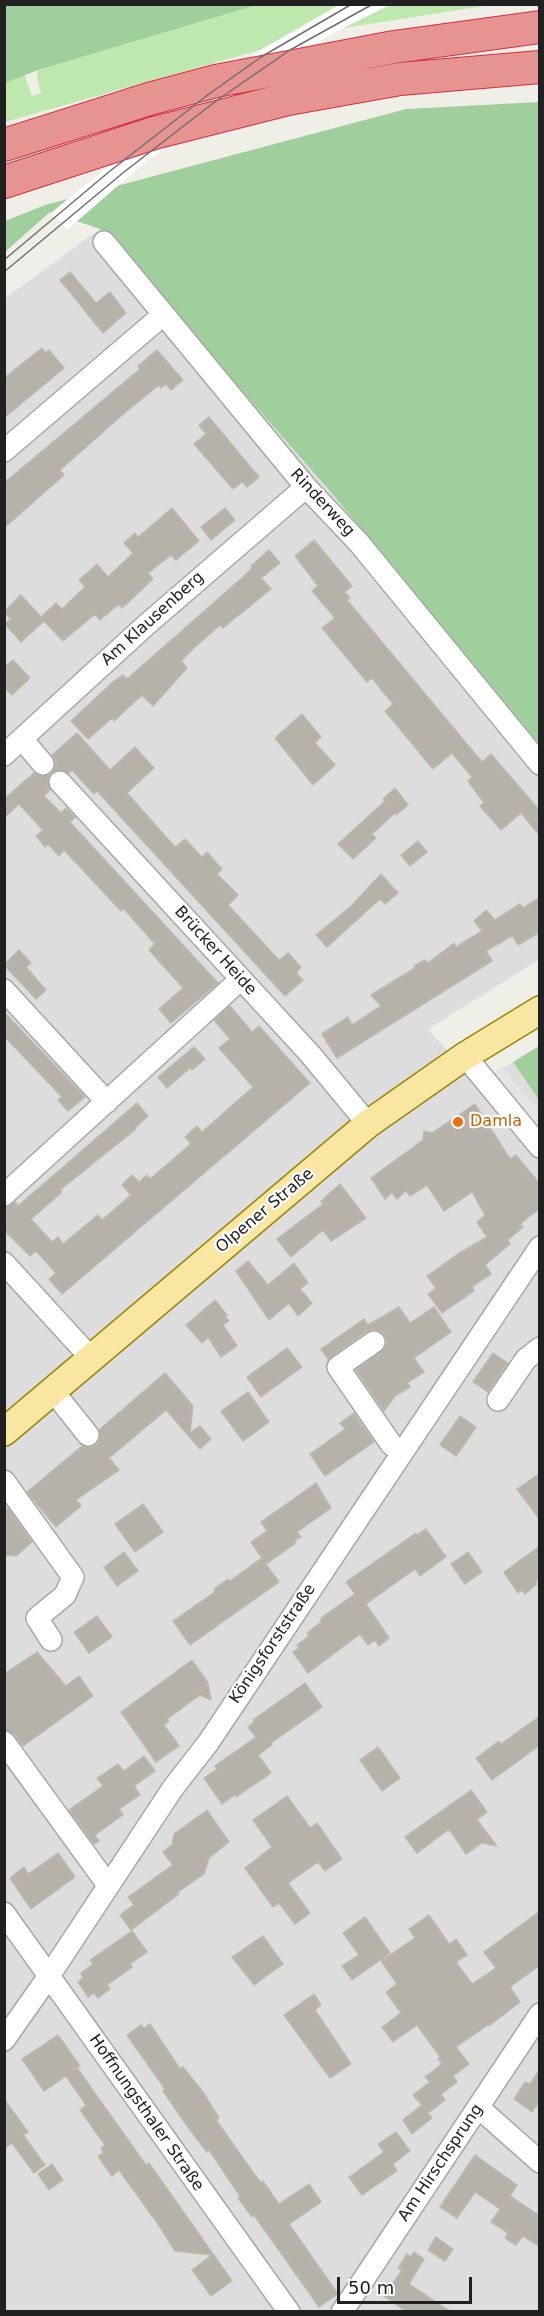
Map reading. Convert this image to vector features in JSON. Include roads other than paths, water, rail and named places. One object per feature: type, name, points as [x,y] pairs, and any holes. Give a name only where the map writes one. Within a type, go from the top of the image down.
[{"type":"highway","points":[[4,145],[149,99],[216,81],[394,47],[540,27]]},
{"type":"highway","points":[[4,182],[154,133],[288,99],[400,79],[540,66]]},
{"type":"main road","name":"Olpener Straße","points":[[4,1432],[368,1124],[465,1056],[540,1010]]},
{"type":"street","name":"Rinderweg","points":[[104,242],[306,487],[359,543],[540,764]]},
{"type":"street","points":[[4,451],[163,315]]},
{"type":"street","name":"Am Klausenberg","points":[[4,755],[145,626],[306,487]]},
{"type":"street","points":[[22,739],[44,764]]},
{"type":"street","name":"Brücker Heide","points":[[60,782],[310,1054],[368,1124]]},
{"type":"street","points":[[4,1195],[242,979]]},
{"type":"street","points":[[4,990],[107,1102]]},
{"type":"street","points":[[465,1056],[540,1147]]},
{"type":"street","name":"Königsforststraße","points":[[4,2040],[183,1773],[208,1743],[401,1452],[538,1251]]},
{"type":"street","points":[[4,1263],[91,1358]]},
{"type":"street","points":[[374,1342],[338,1366],[392,1444],[401,1452]]},
{"type":"street","points":[[498,1400],[526,1359],[540,1348]]},
{"type":"street","points":[[53,1390],[88,1435]]},
{"type":"street","points":[[4,1481],[73,1577],[65,1595],[37,1618],[51,1640]]},
{"type":"street","points":[[4,1742],[108,1885]]},
{"type":"street","name":"Hoffnungsthaler Straße","points":[[4,1913],[289,2312]]},
{"type":"street","name":"Am Hirschsprung","points":[[342,2312],[540,2014]]},
{"type":"street","points":[[478,2107],[540,2162]]},
{"type":"tram line","points":[[4,260],[110,171],[209,94],[261,57],[352,4]]},
{"type":"tram line","points":[[4,272],[124,172],[216,101],[290,50],[373,4]]},
{"type":"place","name":"Damla","points":[[458,1122]]}]
